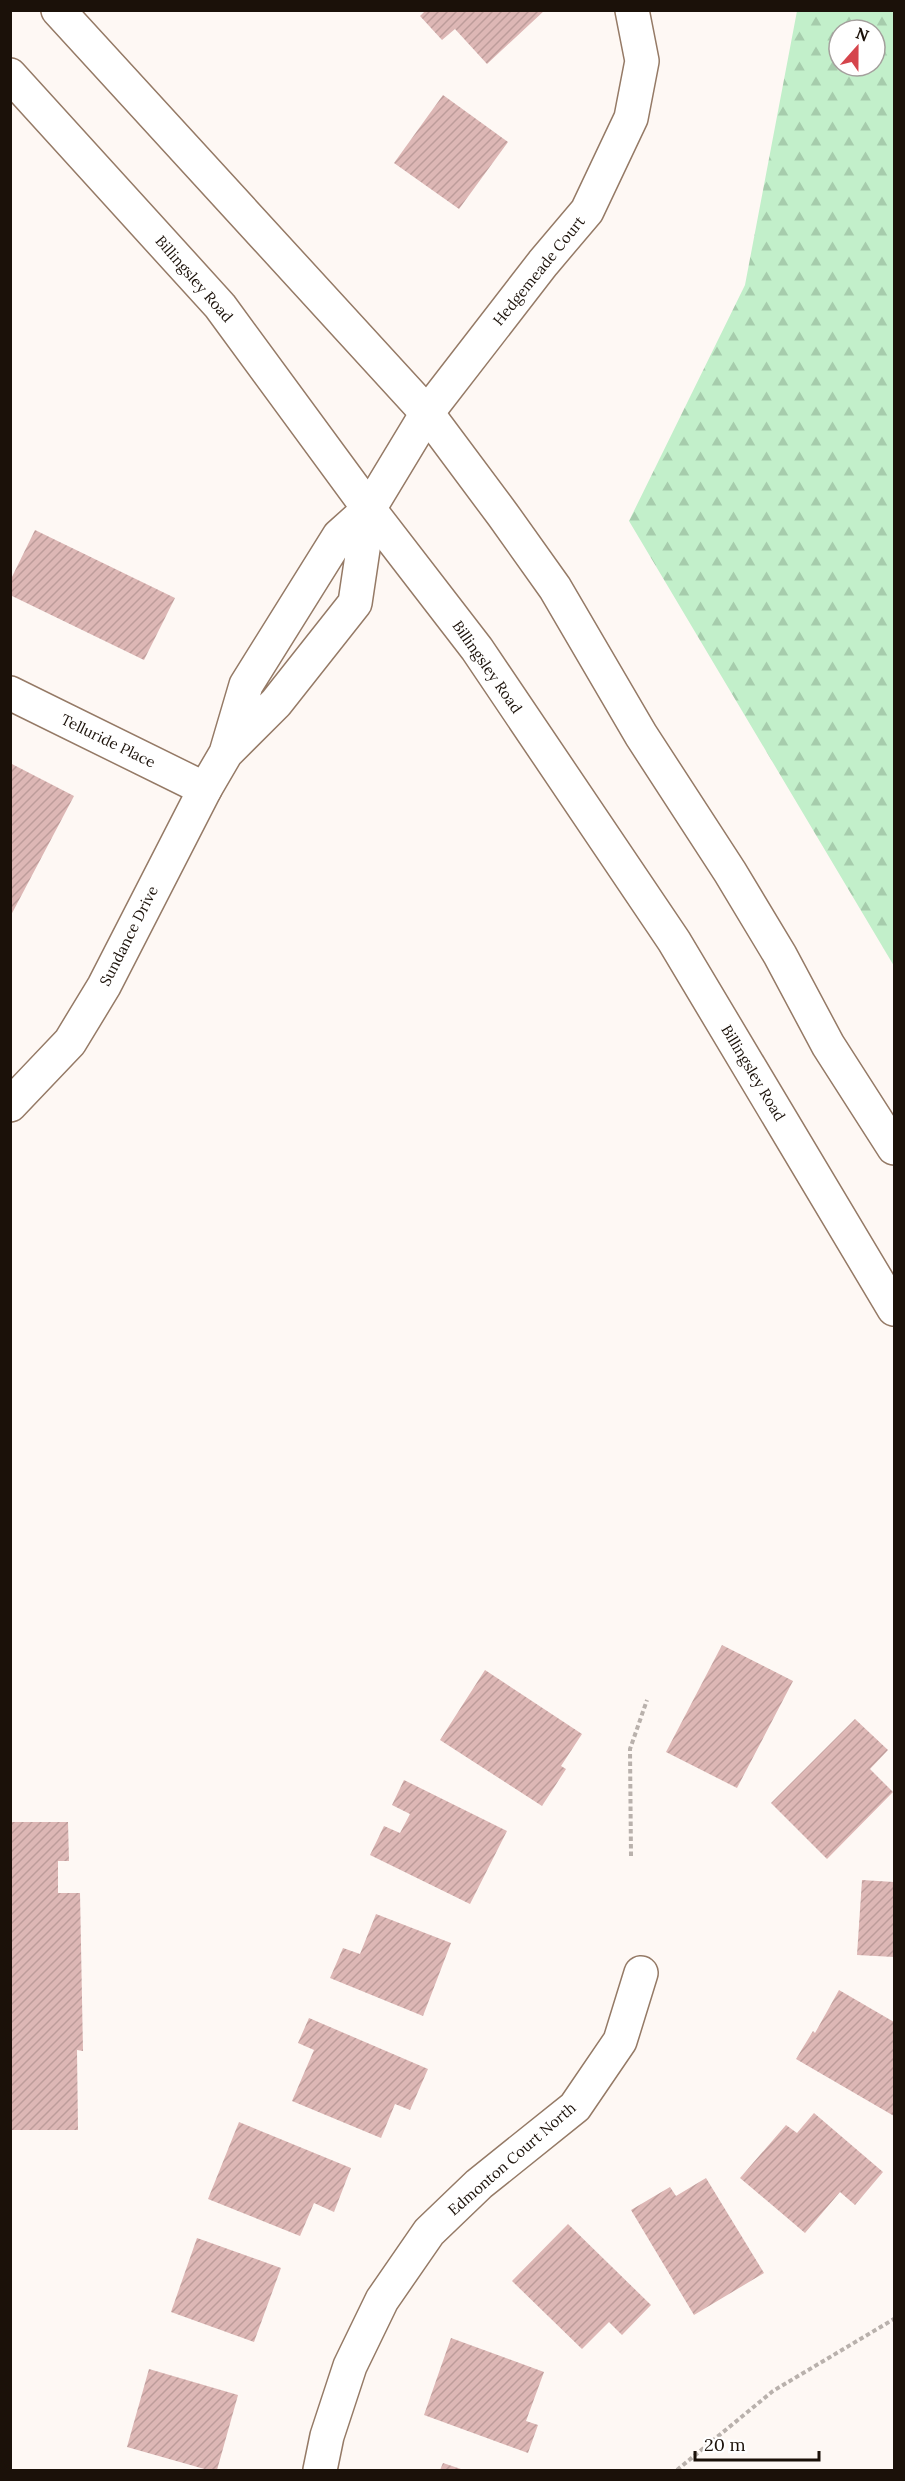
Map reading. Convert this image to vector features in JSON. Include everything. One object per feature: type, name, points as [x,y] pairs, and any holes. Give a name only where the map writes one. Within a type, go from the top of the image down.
[{"type":"main road","points":[[58,10],[427,413],[555,588],[641,735],[741,890],[828,1045],[894,1148]]},
{"type":"main road","name":"Hedgemeade Court","points":[[427,413],[543,263],[587,211],[631,118],[642,61],[632,10]]},
{"type":"main road","name":"Billingsley Road","points":[[10,75],[220,306],[369,509],[477,649],[674,940],[894,1309]]},
{"type":"main road","name":"Sundance Drive","points":[[10,1105],[70,1042],[104,986],[205,789],[226,753],[246,686],[339,536],[369,509],[427,413]]},
{"type":"main road","name":"Sundance Drive","points":[[226,753],[276,703],[355,603],[369,509]]},
{"type":"main road","name":"Telluride Place","points":[[10,693],[205,789]]},
{"type":"main road","name":"Edmonton Court North","points":[[320,2470],[327,2436],[350,2366],[382,2300],[429,2232],[479,2184],[575,2107],[620,2041],[641,1973]]},
{"type":"path","points":[[631,1856],[630,1749],[647,1700]]},
{"type":"path","points":[[677,2470],[773,2391],[894,2319]]},
{"type":"green space","points":[[797,11],[894,11],[894,966],[629,521],[745,285]]},
{"type":"building","points":[[426,10],[545,10],[487,64],[455,29],[442,40],[420,16]]},
{"type":"building","points":[[443,95],[508,142],[459,209],[394,163]]},
{"type":"building","points":[[35,530],[175,598],[144,660],[10,595],[10,581]]},
{"type":"building","points":[[10,763],[74,796],[10,917]]},
{"type":"building","points":[[722,1645],[793,1681],[737,1788],[666,1752]]},
{"type":"building","points":[[485,1670],[582,1734],[561,1766],[566,1769],[542,1806],[440,1740]]},
{"type":"building","points":[[855,1719],[888,1750],[870,1769],[893,1792],[827,1859],[771,1803]]},
{"type":"building","points":[[404,1780],[507,1831],[470,1904],[370,1855],[384,1826],[400,1833],[410,1814],[392,1805]]},
{"type":"building","points":[[10,1822],[68,1822],[69,1861],[58,1861],[58,1893],[80,1893],[83,2051],[77,2050],[78,2130],[10,2130]]},
{"type":"building","points":[[862,1880],[894,1882],[894,1957],[857,1955]]},
{"type":"building","points":[[376,1914],[451,1943],[423,2016],[330,1978],[343,1948],[360,1954]]},
{"type":"building","points":[[839,1990],[894,2022],[894,2116],[796,2059],[813,2031],[815,2033]]},
{"type":"building","points":[[309,2018],[428,2069],[410,2110],[395,2104],[381,2138],[292,2101],[314,2050],[298,2043]]},
{"type":"building","points":[[814,2113],[883,2172],[855,2205],[840,2192],[805,2233],[740,2178],[786,2125],[797,2133]]},
{"type":"building","points":[[239,2122],[351,2168],[334,2212],[314,2203],[300,2236],[208,2199]]},
{"type":"building","points":[[706,2178],[764,2273],[694,2315],[631,2210],[670,2187],[676,2196]]},
{"type":"building","points":[[568,2224],[651,2305],[622,2335],[609,2322],[582,2349],[512,2281]]},
{"type":"building","points":[[197,2238],[281,2268],[254,2342],[171,2312]]},
{"type":"building","points":[[451,2338],[544,2372],[526,2421],[538,2425],[528,2453],[424,2415]]},
{"type":"building","points":[[149,2369],[238,2395],[217,2470],[208,2470],[127,2447]]},
{"type":"building","points":[[443,2463],[464,2470],[440,2470]]}]
